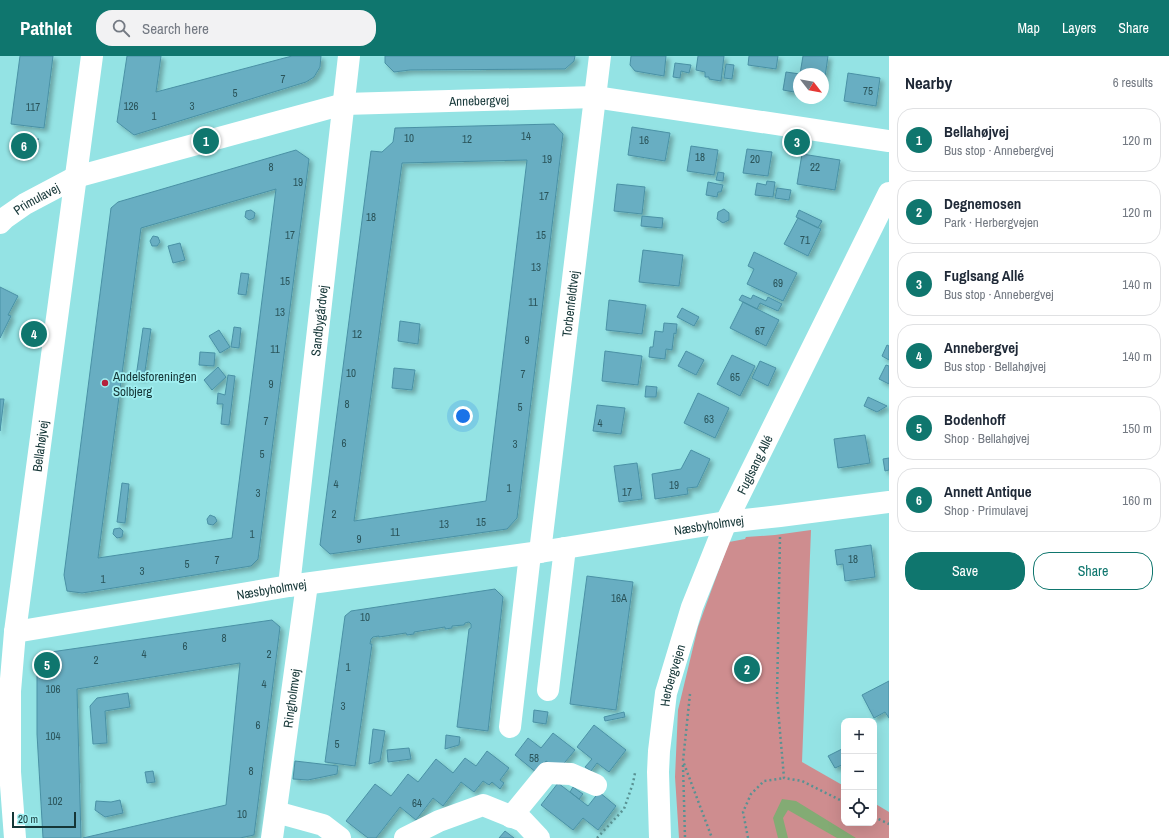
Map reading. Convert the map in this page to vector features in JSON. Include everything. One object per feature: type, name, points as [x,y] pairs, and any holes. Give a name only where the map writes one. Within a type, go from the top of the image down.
[{"type":"street","name":"Bellahøjvej","points":[[15,838],[11,794],[10,691],[15,632],[92,56]]},
{"type":"street","name":"Sandbygårdvej","points":[[298,585],[349,56]]},
{"type":"street","name":"Torbenfeldtvej","points":[[535,553],[600,56]]},
{"type":"street","name":"Annebergvej","points":[[76,177],[344,104],[595,97],[889,141]]},
{"type":"street","name":"Primulavej","points":[[0,223],[25,204],[76,177]]},
{"type":"street","name":"Fuglsang Allé","points":[[726,522],[889,193]]},
{"type":"street","name":"Næsbyholmvej","points":[[15,632],[298,585],[535,553],[726,522],[889,502]]},
{"type":"street","name":"Herbergvejen","points":[[660,838],[658,772],[666,693],[692,607],[726,522]]},
{"type":"street","points":[[548,690],[566,548]]},
{"type":"street","points":[[510,727],[535,553]]},
{"type":"street","name":"Ringholmvej","points":[[272,838],[276,812],[298,585]]},
{"type":"street","points":[[510,817],[547,773],[571,774],[596,785]]},
{"type":"street","points":[[405,838],[439,821],[483,805],[522,821],[539,838]]},
{"type":"street","points":[[276,812],[323,825],[340,838]]},
{"type":"path","points":[[780,516],[777,697],[784,778]]},
{"type":"path","points":[[685,838],[683,761],[690,692]]},
{"type":"path","points":[[597,838],[624,809],[633,783],[637,760],[659,751]]},
{"type":"path","points":[[683,761],[712,838]]},
{"type":"path","points":[[748,838],[743,812],[751,794],[764,781],[784,778],[802,781],[841,800]]},
{"type":"path","points":[[877,818],[889,824]]},
{"type":"shaded area","points":[[811,530],[802,762],[841,784],[841,826],[877,826],[877,805],[889,812],[889,838],[679,838],[675,777],[678,710],[698,627],[729,542],[745,539],[746,537]]},
{"type":"shaded area","points":[[782,799],[796,801],[856,838],[837,838],[788,810],[783,818],[788,838],[778,838],[773,818]]},
{"type":"building","points":[[20,56],[53,56],[44,128],[11,124]]},
{"type":"building","points":[[127,56],[161,56],[156,92],[292,56],[321,56],[320,67],[314,77],[306,82],[134,135],[117,122]]},
{"type":"building","points":[[385,56],[575,56],[574,61],[565,69],[410,70],[394,72],[385,63]]},
{"type":"building","points":[[631,56],[666,56],[664,76],[635,71],[630,65]]},
{"type":"building","points":[[698,56],[724,56],[721,81],[709,79],[709,77],[705,77],[705,72],[696,70]]},
{"type":"building","points":[[749,56],[778,56],[776,69],[748,65]]},
{"type":"building","points":[[803,56],[828,56],[826,68],[801,68]]},
{"type":"building","points":[[675,63],[691,65],[689,73],[681,71],[680,78],[673,77]]},
{"type":"building","points":[[726,64],[734,65],[732,79],[724,78]]},
{"type":"building","points":[[786,72],[793,73],[793,92],[783,90]]},
{"type":"building","points":[[848,73],[880,78],[876,106],[844,101]]},
{"type":"building","points":[[554,124],[563,134],[517,518],[507,529],[330,554],[320,545],[371,151],[382,152],[393,142],[395,128]],"holes":[[[527,160],[486,501],[354,521],[402,163]]]},
{"type":"building","points":[[632,127],[670,133],[665,161],[628,155]]},
{"type":"building","points":[[11,139],[39,139],[22,153]]},
{"type":"building","points":[[691,146],[718,150],[714,175],[687,171]]},
{"type":"building","points":[[747,149],[772,152],[768,176],[743,173]]},
{"type":"building","name":"Andelsforeningen Solbjerg","points":[[296,150],[309,159],[258,559],[251,566],[82,593],[67,591],[64,575],[111,208],[118,202]],"holes":[[[276,189],[232,538],[98,558],[141,228]]]},
{"type":"building","points":[[802,154],[840,160],[835,190],[797,184]]},
{"type":"building","points":[[718,172],[724,173],[723,181],[716,180]]},
{"type":"building","points":[[767,181],[775,182],[773,197],[755,195],[757,183],[766,185]]},
{"type":"building","points":[[708,182],[723,185],[721,192],[718,192],[717,197],[706,195]]},
{"type":"building","points":[[617,184],[645,187],[642,214],[614,211]]},
{"type":"building","points":[[777,188],[791,190],[789,200],[775,198]]},
{"type":"building","points":[[724,209],[729,213],[729,220],[723,223],[717,219],[718,212]]},
{"type":"building","points":[[251,210],[255,213],[254,218],[249,220],[245,217],[246,211]]},
{"type":"building","points":[[799,210],[822,221],[818,228],[796,217]]},
{"type":"building","points":[[642,216],[663,218],[662,228],[641,226]]},
{"type":"building","points":[[798,218],[821,229],[808,256],[784,244]]},
{"type":"building","points":[[153,236],[158,237],[160,242],[157,246],[152,246],[150,241]]},
{"type":"building","points":[[180,243],[185,260],[173,263],[168,246]]},
{"type":"building","points":[[643,250],[683,255],[679,286],[639,282]]},
{"type":"building","points":[[754,252],[797,273],[783,301],[747,284],[754,269],[748,266]]},
{"type":"building","points":[[241,273],[249,274],[246,295],[238,294]]},
{"type":"building","points":[[0,287],[18,296],[8,315],[11,316],[0,338]]},
{"type":"building","points":[[742,295],[751,299],[753,295],[766,301],[768,297],[782,304],[778,311],[760,303],[757,309],[739,300]]},
{"type":"building","points":[[609,300],[646,305],[642,334],[606,330]]},
{"type":"building","points":[[743,302],[779,320],[766,346],[730,328]]},
{"type":"building","points":[[682,308],[699,317],[694,326],[677,317]]},
{"type":"building","points":[[400,321],[420,324],[418,344],[398,341]]},
{"type":"building","points":[[664,323],[677,324],[676,334],[674,333],[672,350],[666,349],[665,359],[649,357],[650,347],[653,347],[655,331],[663,332]]},
{"type":"building","points":[[234,327],[241,328],[239,348],[231,347]]},
{"type":"building","points":[[143,328],[151,329],[144,378],[136,377]]},
{"type":"building","points":[[219,330],[230,347],[220,353],[209,336]]},
{"type":"building","points":[[887,345],[889,346],[889,360],[882,356]]},
{"type":"building","points":[[605,351],[642,356],[638,385],[602,381]]},
{"type":"building","points":[[686,351],[704,360],[696,375],[678,366]]},
{"type":"building","points":[[200,352],[215,353],[214,366],[199,365]]},
{"type":"building","points":[[732,355],[755,366],[740,396],[717,384]]},
{"type":"building","points":[[760,361],[776,368],[768,386],[752,378]]},
{"type":"building","points":[[886,365],[889,366],[889,384],[879,379]]},
{"type":"building","points":[[218,367],[226,377],[212,390],[204,380]]},
{"type":"building","points":[[394,368],[415,370],[412,390],[392,388]]},
{"type":"building","points":[[228,375],[235,376],[229,425],[221,424],[223,404],[217,404],[218,393],[225,395]]},
{"type":"building","points":[[646,386],[657,387],[656,397],[645,397]]},
{"type":"building","points":[[698,393],[729,408],[715,438],[684,423]]},
{"type":"building","points":[[868,397],[887,406],[877,412],[864,406]]},
{"type":"building","points":[[0,399],[4,399],[0,431]]},
{"type":"building","points":[[597,405],[625,408],[621,434],[593,431]]},
{"type":"building","points":[[865,435],[870,463],[838,468],[834,439]]},
{"type":"building","points":[[691,450],[710,459],[697,487],[687,488],[688,494],[655,499],[652,474],[681,469]]},
{"type":"building","points":[[889,458],[889,470],[885,471],[883,459]]},
{"type":"building","points":[[637,463],[642,499],[619,502],[614,466]]},
{"type":"building","points":[[122,483],[129,484],[125,523],[117,522]]},
{"type":"building","points":[[210,515],[215,517],[217,521],[213,525],[208,524],[207,519]]},
{"type":"building","points":[[120,528],[123,531],[122,537],[117,538],[113,534],[114,529]]},
{"type":"building","points":[[871,545],[875,577],[845,581],[843,564],[837,565],[835,550]]},
{"type":"building","points":[[587,576],[633,582],[616,710],[570,704]]},
{"type":"building","points":[[495,589],[503,597],[488,731],[457,727],[469,629],[471,628],[471,624],[469,622],[465,623],[464,625],[452,626],[452,628],[445,629],[445,627],[414,632],[414,634],[407,635],[406,633],[373,637],[370,644],[372,644],[355,766],[325,762],[345,616],[351,611]]},
{"type":"building","points":[[272,620],[280,627],[254,835],[240,838],[83,838],[226,805],[240,663],[77,689],[81,838],[43,838],[37,734],[37,662],[44,653]]},
{"type":"building","points":[[889,681],[889,718],[885,712],[874,718],[862,695]]},
{"type":"building","points":[[128,693],[130,707],[105,711],[107,743],[93,744],[90,706],[97,698]]},
{"type":"building","points":[[534,710],[548,712],[546,724],[533,722]]},
{"type":"building","points":[[624,712],[625,717],[605,721],[604,717]]},
{"type":"building","points":[[594,725],[626,750],[609,772],[597,763],[591,771],[585,767],[592,759],[577,747]]},
{"type":"building","points":[[373,729],[385,731],[380,761],[369,764]]},
{"type":"building","points":[[553,733],[575,750],[561,767],[553,766],[546,761],[537,773],[515,755],[528,738],[541,748]]},
{"type":"building","points":[[446,735],[460,737],[459,745],[445,749]]},
{"type":"building","points":[[409,748],[411,759],[388,762],[387,750]]},
{"type":"building","points":[[841,750],[841,765],[835,768],[828,756]]},
{"type":"building","points":[[487,751],[509,768],[500,780],[504,783],[500,789],[492,782],[489,785],[483,781],[474,792],[461,782],[443,806],[433,798],[416,820],[400,807],[376,838],[368,838],[346,821],[375,784],[391,796],[408,774],[418,782],[436,759],[453,773],[465,758],[476,766]]},
{"type":"building","points":[[295,761],[338,766],[337,774],[308,780],[293,779]]},
{"type":"building","points":[[153,771],[155,782],[147,783],[145,772]]},
{"type":"building","points":[[558,783],[588,806],[599,792],[616,806],[598,830],[583,818],[573,830],[541,805]]},
{"type":"building","points":[[573,787],[583,794],[579,799],[570,792]]},
{"type":"building","points":[[120,800],[123,813],[105,817],[95,810],[96,801],[111,802]]},
{"type":"building","points":[[505,831],[514,838],[499,838]]},
{"type":"place","name":"Bellahøjvej","points":[[206,141]]},
{"type":"place","name":"Fuglsang Allé","points":[[797,142]]},
{"type":"place","name":"Annett Antique","points":[[24,146]]},
{"type":"place","name":"Annebergvej","points":[[34,334]]},
{"type":"place","name":"Andelsforeningen Solbjerg","points":[[105,383]]},
{"type":"place","name":"Bodenhoff","points":[[47,665]]},
{"type":"place","name":"Degnemosen","points":[[747,669]]}]
